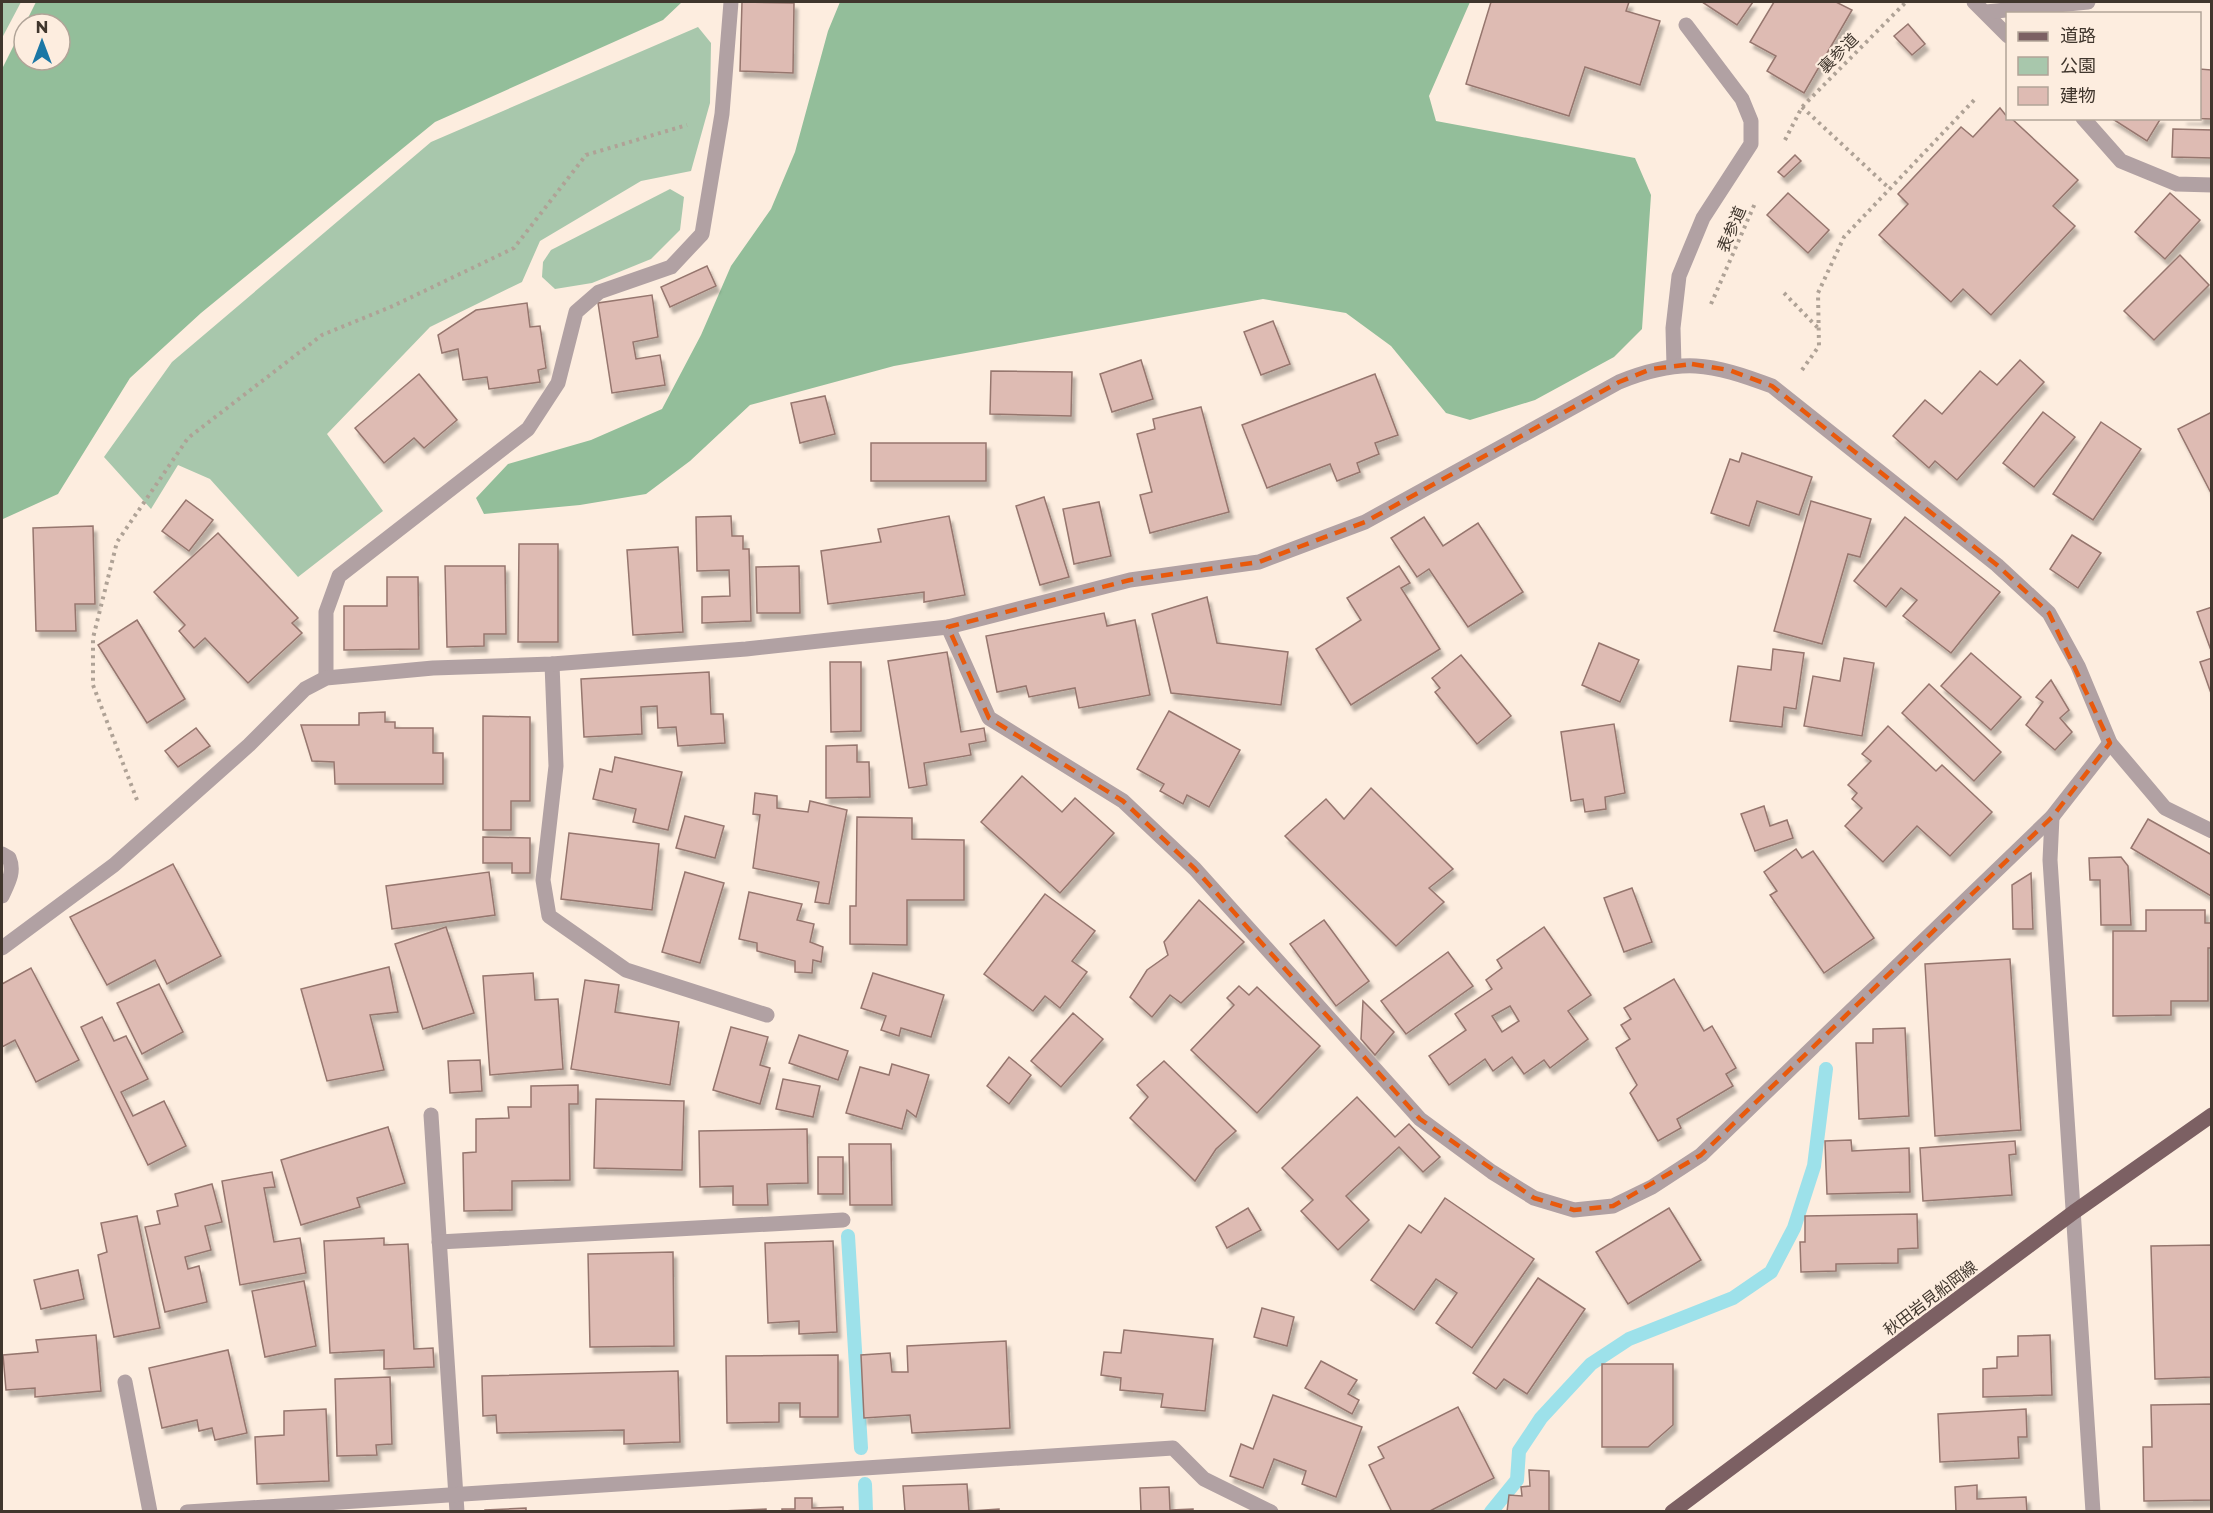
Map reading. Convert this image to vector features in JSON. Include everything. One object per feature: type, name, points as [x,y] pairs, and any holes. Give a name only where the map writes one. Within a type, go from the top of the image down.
[{"type":"main road","name":"秋田岩見船岡線","points":[[1672,1512],[2074,1212],[2211,1115]]},
{"type":"street","points":[[326,678],[326,612],[339,576],[528,429],[558,383],[576,312],[599,292],[671,267],[702,234],[722,114],[731,2]]},
{"type":"street","points":[[1980,7],[2088,2]]},
{"type":"street","points":[[1980,7],[2006,35]]},
{"type":"street","points":[[1674,366],[1673,328],[1679,276],[1703,218],[1751,144],[1751,122],[1742,99],[1686,25]]},
{"type":"street","points":[[2085,120],[2121,161],[2177,184],[2211,185]]},
{"type":"street","points":[[2,948],[114,865],[151,834],[305,689],[326,678],[433,668],[552,664],[746,649],[948,627],[1130,580],[1259,562],[1365,522],[1618,382],[1651,369],[1692,364],[1729,370],[1772,386],[1997,565],[2049,613],[2078,666],[2110,743],[2165,808],[2211,831]]},
{"type":"street","points":[[948,627],[989,717],[1123,801],[1195,869],[1420,1119],[1492,1172],[1534,1198],[1574,1210],[1612,1206],[1652,1187],[1701,1155],[2052,817],[2110,743]]},
{"type":"street","points":[[552,664],[556,766],[543,880],[549,916],[626,970],[767,1015]]},
{"type":"street","points":[[2052,817],[2050,860],[2093,1512]]},
{"type":"street","points":[[2,854],[9,858],[12,875],[2,896]]},
{"type":"street","points":[[431,1115],[457,1512]]},
{"type":"street","points":[[439,1242],[843,1220]]},
{"type":"street","points":[[125,1382],[150,1512]]},
{"type":"street","points":[[188,1512],[1173,1448],[1204,1479],[1271,1512]]},
{"type":"path","name":"裏参道","points":[[1802,107],[1906,2]]},
{"type":"path","points":[[1819,346],[1818,293],[1844,237],[1977,97]]},
{"type":"path","points":[[1782,145],[1802,107],[1890,189]]},
{"type":"path","points":[[151,834],[93,685],[93,638],[117,542],[188,438],[322,335],[393,306],[514,248],[586,155],[722,114]]},
{"type":"path","name":"表参道","points":[[1710,306],[1759,193]]},
{"type":"path","points":[[1784,293],[1819,330]]},
{"type":"highlighted area","points":[[1692,364],[1729,370],[1772,386],[1997,565],[2049,613],[2110,743],[2052,817],[1701,1155],[1613,1206],[1574,1210],[1534,1198],[1420,1119],[1195,869],[1123,801],[989,718],[948,627],[1130,580],[1259,562],[1365,522],[1619,382],[1651,369]]},
{"type":"green space","points":[[2,2],[21,2],[16,12],[12,12],[12,19],[2,38]]},
{"type":"green space","points":[[36,2],[682,2],[663,20],[435,122],[201,313],[130,378],[58,494],[3,519],[2,69],[12,49],[12,72],[72,72],[72,12],[31,12]]},
{"type":"green space","points":[[840,2],[1470,2],[1429,96],[1436,121],[1635,158],[1651,195],[1642,329],[1614,357],[1535,400],[1470,420],[1446,413],[1391,346],[1346,313],[1263,299],[894,366],[750,405],[690,461],[646,494],[580,505],[484,514],[476,498],[508,464],[591,440],[662,409],[701,335],[731,266],[771,209],[795,152],[828,31]]},
{"type":"green space","points":[[698,27],[711,43],[710,103],[691,171],[641,181],[540,241],[522,282],[430,327],[327,434],[383,511],[298,577],[210,479],[178,465],[151,509],[104,457],[172,362],[431,142]]},
{"type":"green space","points":[[670,189],[684,197],[680,230],[651,259],[592,283],[555,289],[542,277],[543,262],[551,250]]},
{"type":"building","points":[[742,2],[794,3],[793,73],[740,71]]},
{"type":"building","points":[[1491,2],[1629,2],[1626,11],[1660,21],[1640,85],[1585,67],[1569,116],[1466,84]]},
{"type":"building","points":[[1702,2],[1753,2],[1737,25]]},
{"type":"building","points":[[1774,2],[1836,2],[1852,10],[1804,93],[1767,71],[1776,56],[1750,42]]},
{"type":"building","points":[[1908,24],[1925,44],[1912,55],[1894,36]]},
{"type":"building","points":[[2211,35],[2212,119],[2201,119],[2201,69],[2211,70]]},
{"type":"building","points":[[2000,108],[2006,116],[2006,120],[2013,120],[2078,180],[2053,206],[2075,226],[1991,315],[1963,289],[1951,302],[1879,235],[1908,204],[1898,194],[1961,127],[1973,137]]},
{"type":"building","points":[[2114,120],[2160,120],[2147,141]]},
{"type":"building","points":[[2173,129],[2212,130],[2212,158],[2172,157]]},
{"type":"building","points":[[1795,155],[1801,161],[1784,177],[1778,172]]},
{"type":"building","points":[[1788,193],[1829,230],[1808,253],[1767,215]]},
{"type":"building","points":[[2170,193],[2200,220],[2165,259],[2135,232]]},
{"type":"building","points":[[2180,255],[2209,285],[2154,340],[2124,311]]},
{"type":"building","points":[[707,266],[716,286],[670,307],[661,287]]},
{"type":"building","points":[[652,295],[658,337],[633,342],[636,359],[660,355],[665,385],[612,393],[598,303]]},
{"type":"building","points":[[527,303],[530,327],[540,326],[546,368],[538,370],[540,382],[489,389],[487,377],[463,380],[458,349],[442,353],[438,335],[476,310]]},
{"type":"building","points":[[1273,321],[1290,364],[1261,375],[1244,332]]},
{"type":"building","points":[[1141,360],[1153,399],[1112,412],[1100,374]]},
{"type":"building","points":[[2020,360],[2044,382],[1957,480],[1935,461],[1929,468],[1893,436],[1925,400],[1942,414],[1980,371],[1997,385]]},
{"type":"building","points":[[991,371],[1072,372],[1071,416],[990,414]]},
{"type":"building","points":[[419,374],[457,420],[424,448],[414,438],[384,463],[355,428]]},
{"type":"building","points":[[1375,374],[1398,435],[1375,443],[1379,454],[1357,463],[1360,472],[1337,481],[1330,464],[1267,488],[1242,425]]},
{"type":"building","points":[[825,396],[835,434],[800,443],[791,403]]},
{"type":"building","points":[[1201,407],[1229,512],[1150,533],[1140,495],[1152,492],[1137,434],[1155,429],[1153,419]]},
{"type":"building","points":[[2043,412],[2075,437],[2034,487],[2003,463]]},
{"type":"building","points":[[2212,412],[2212,495],[2178,429]]},
{"type":"building","points":[[2101,422],[2141,449],[2093,520],[2053,494]]},
{"type":"building","points":[[871,443],[986,443],[986,481],[871,481]]},
{"type":"building","points":[[1742,453],[1812,477],[1799,515],[1757,501],[1749,526],[1711,513],[1730,459],[1739,462]]},
{"type":"building","points":[[1044,497],[1069,577],[1040,585],[1016,506]]},
{"type":"building","points":[[186,500],[213,520],[189,551],[162,531]]},
{"type":"building","points":[[1811,501],[1871,519],[1860,557],[1848,554],[1822,644],[1774,631]]},
{"type":"building","points":[[1099,502],[1111,556],[1074,564],[1063,509]]},
{"type":"building","points":[[731,516],[732,536],[743,536],[743,549],[749,549],[751,621],[702,623],[702,597],[730,596],[729,570],[697,571],[696,517]]},
{"type":"building","points":[[949,516],[965,595],[924,602],[924,592],[828,604],[821,551],[881,542],[878,529]]},
{"type":"building","points":[[1424,517],[1443,546],[1478,523],[1523,592],[1468,627],[1429,569],[1417,577],[1391,538]]},
{"type":"building","points":[[1905,517],[2000,592],[1951,653],[1903,616],[1917,600],[1901,588],[1886,607],[1854,581]]},
{"type":"building","points":[[93,526],[95,604],[75,604],[76,631],[36,631],[33,528]]},
{"type":"building","points":[[218,533],[298,618],[292,623],[302,633],[248,683],[205,638],[194,648],[179,631],[185,625],[154,592]]},
{"type":"building","points":[[2072,535],[2101,553],[2078,588],[2050,569]]},
{"type":"building","points":[[519,544],[558,544],[558,642],[518,642]]},
{"type":"building","points":[[678,547],[683,632],[633,635],[627,550]]},
{"type":"building","points":[[445,566],[505,566],[506,634],[484,634],[484,646],[447,647]]},
{"type":"building","points":[[799,566],[800,613],[757,613],[756,567]]},
{"type":"building","points":[[1399,566],[1410,583],[1401,588],[1440,649],[1351,705],[1316,649],[1361,620],[1347,598]]},
{"type":"building","points":[[387,577],[418,577],[419,649],[344,650],[344,606],[387,606]]},
{"type":"building","points":[[1207,597],[1217,643],[1288,652],[1281,705],[1171,693],[1152,614]]},
{"type":"building","points":[[2212,607],[2212,653],[2197,612]]},
{"type":"building","points":[[1104,613],[1107,626],[1135,620],[1150,695],[1079,708],[1075,688],[1029,697],[1026,686],[997,692],[986,636]]},
{"type":"building","points":[[137,620],[185,699],[147,723],[98,645]]},
{"type":"building","points":[[1599,643],[1639,660],[1620,702],[1582,685]]},
{"type":"building","points":[[1773,649],[1804,653],[1796,709],[1784,707],[1782,727],[1730,721],[1738,666],[1771,670]]},
{"type":"building","points":[[947,652],[961,732],[984,728],[986,741],[969,744],[971,755],[924,763],[927,785],[909,788],[888,661]]},
{"type":"building","points":[[1971,653],[2021,697],[1991,730],[1941,686]]},
{"type":"building","points":[[1461,655],[1511,716],[1477,744],[1435,692],[1440,688],[1432,678]]},
{"type":"building","points":[[1844,658],[1874,663],[1862,736],[1804,726],[1813,676],[1840,681]]},
{"type":"building","points":[[2212,658],[2212,696],[2200,662]]},
{"type":"building","points":[[830,662],[861,662],[861,731],[831,732]]},
{"type":"building","points":[[709,672],[711,714],[723,714],[725,743],[678,746],[676,727],[658,728],[657,706],[641,707],[642,734],[584,737],[581,679]]},
{"type":"building","points":[[2051,680],[2069,710],[2060,718],[2072,732],[2055,750],[2026,725],[2043,702],[2036,697]]},
{"type":"building","points":[[1929,684],[2001,752],[1974,781],[1902,713]]},
{"type":"building","points":[[1169,711],[1240,750],[1209,807],[1187,795],[1183,804],[1160,791],[1164,784],[1137,769]]},
{"type":"building","points":[[385,712],[385,722],[395,722],[395,728],[433,728],[433,753],[443,753],[443,784],[335,784],[334,762],[312,761],[301,725],[359,725],[359,713]]},
{"type":"building","points":[[483,716],[530,717],[530,801],[511,801],[511,830],[483,830]]},
{"type":"building","points":[[1614,724],[1625,793],[1605,797],[1606,809],[1585,812],[1583,799],[1571,801],[1561,732]]},
{"type":"building","points":[[1888,726],[1936,771],[1942,765],[1992,812],[1950,856],[1917,826],[1883,862],[1845,826],[1862,808],[1852,799],[1857,793],[1848,785],[1871,761],[1862,754]]},
{"type":"building","points":[[196,728],[210,746],[178,767],[165,751]]},
{"type":"building","points":[[857,745],[857,762],[869,762],[870,797],[826,798],[826,746]]},
{"type":"building","points":[[615,757],[682,772],[668,830],[633,822],[636,809],[593,799],[600,769],[612,772]]},
{"type":"building","points":[[1022,776],[1062,812],[1075,798],[1114,833],[1060,893],[981,822]]},
{"type":"building","points":[[1371,788],[1453,869],[1429,888],[1444,902],[1396,946],[1285,836],[1326,799],[1344,819]]},
{"type":"building","points":[[755,793],[777,796],[777,808],[808,812],[810,801],[847,810],[829,904],[815,902],[819,882],[753,868],[760,815],[753,814]]},
{"type":"building","points":[[1764,806],[1770,826],[1787,820],[1793,838],[1755,851],[1741,814]]},
{"type":"building","points":[[685,816],[724,826],[715,858],[676,848]]},
{"type":"building","points":[[857,817],[912,818],[912,839],[964,840],[964,900],[907,900],[907,945],[850,944],[850,906],[856,906]]},
{"type":"building","points":[[2148,819],[2212,855],[2211,896],[2131,848]]},
{"type":"building","points":[[569,833],[659,844],[652,910],[561,899]]},
{"type":"building","points":[[483,837],[530,838],[530,873],[512,873],[512,863],[483,863]]},
{"type":"building","points":[[1796,849],[1802,858],[1813,851],[1874,938],[1824,973],[1770,895],[1777,891],[1764,872]]},
{"type":"building","points":[[2121,857],[2128,866],[2131,925],[2101,925],[2100,880],[2090,880],[2089,858]]},
{"type":"building","points":[[173,864],[221,956],[167,984],[155,960],[107,985],[70,917]]},
{"type":"building","points":[[489,872],[495,915],[392,929],[386,886]]},
{"type":"building","points":[[685,872],[724,883],[700,963],[662,952]]},
{"type":"building","points":[[2031,873],[2033,929],[2013,929],[2012,885]]},
{"type":"building","points":[[1632,888],[1652,942],[1624,952],[1604,898]]},
{"type":"building","points":[[749,892],[802,904],[797,920],[814,924],[810,942],[823,947],[821,962],[813,960],[812,973],[795,972],[795,961],[757,951],[757,943],[739,939]]},
{"type":"building","points":[[1045,894],[1095,931],[1072,961],[1087,972],[1060,1008],[1045,996],[1033,1011],[984,974]]},
{"type":"building","points":[[1199,900],[1244,942],[1181,1003],[1170,995],[1152,1017],[1130,997],[1147,970],[1168,955],[1164,942]]},
{"type":"building","points":[[2146,910],[2205,910],[2205,923],[2212,923],[2212,948],[2208,948],[2208,1001],[2171,1001],[2171,1015],[2113,1016],[2113,931],[2146,931]]},
{"type":"building","points":[[1324,920],[1369,981],[1336,1006],[1290,944]]},
{"type":"building","points":[[446,927],[474,1013],[423,1029],[395,944]]},
{"type":"building","points":[[1544,927],[1591,995],[1568,1011],[1588,1039],[1550,1068],[1544,1060],[1524,1074],[1512,1057],[1493,1071],[1485,1059],[1449,1085],[1429,1056],[1466,1030],[1455,1014],[1492,989],[1486,980],[1502,968],[1497,960]],"holes":[[[1510,1006],[1519,1021],[1502,1032],[1492,1016]]]},
{"type":"building","points":[[1448,952],[1473,986],[1406,1034],[1381,1001]]},
{"type":"building","points":[[2010,959],[2021,1130],[1935,1136],[1925,964]]},
{"type":"building","points":[[389,967],[398,1012],[370,1015],[384,1070],[327,1081],[301,989]]},
{"type":"building","points":[[31,968],[79,1060],[36,1082],[15,1040],[2,1047],[2,984]]},
{"type":"building","points":[[533,973],[535,1000],[558,999],[563,1069],[490,1075],[483,976]]},
{"type":"building","points":[[873,973],[944,995],[931,1037],[901,1028],[899,1036],[881,1030],[886,1016],[861,1008]]},
{"type":"building","points":[[1674,979],[1704,1031],[1712,1026],[1736,1068],[1726,1074],[1733,1086],[1677,1119],[1681,1128],[1658,1141],[1630,1093],[1637,1085],[1616,1048],[1630,1039],[1621,1025],[1631,1019],[1624,1008]]},
{"type":"building","points":[[585,980],[619,985],[615,1012],[679,1022],[670,1085],[571,1069]]},
{"type":"building","points":[[159,984],[183,1032],[142,1054],[117,1003]]},
{"type":"building","points":[[1239,986],[1249,995],[1257,987],[1320,1046],[1257,1113],[1191,1050],[1234,1005],[1227,998]]},
{"type":"building","points":[[1363,1001],[1394,1032],[1375,1055],[1361,1039]]},
{"type":"building","points":[[1073,1013],[1103,1039],[1061,1087],[1031,1061]]},
{"type":"building","points":[[102,1017],[114,1041],[126,1036],[148,1079],[121,1092],[133,1116],[164,1101],[186,1146],[148,1165],[81,1027]]},
{"type":"building","points":[[731,1027],[768,1037],[760,1065],[770,1068],[760,1104],[713,1090]]},
{"type":"building","points":[[1905,1028],[1909,1116],[1859,1119],[1856,1043],[1873,1043],[1873,1029]]},
{"type":"building","points":[[799,1035],[848,1051],[838,1080],[789,1063]]},
{"type":"building","points":[[1009,1057],[1031,1075],[1009,1104],[987,1086]]},
{"type":"building","points":[[480,1060],[482,1091],[450,1093],[448,1061]]},
{"type":"building","points":[[1164,1061],[1236,1131],[1216,1149],[1195,1181],[1130,1118],[1148,1097],[1137,1085]]},
{"type":"building","points":[[892,1064],[929,1075],[916,1117],[907,1110],[902,1129],[846,1113],[860,1067],[889,1075]]},
{"type":"building","points":[[783,1079],[820,1086],[813,1117],[776,1109]]},
{"type":"building","points":[[578,1085],[578,1104],[569,1104],[570,1180],[512,1181],[512,1210],[464,1211],[463,1153],[476,1152],[476,1119],[509,1118],[508,1107],[531,1107],[531,1086]]},
{"type":"building","points":[[1357,1097],[1395,1137],[1409,1124],[1440,1157],[1423,1172],[1399,1147],[1346,1196],[1369,1220],[1338,1250],[1301,1211],[1313,1200],[1282,1168]]},
{"type":"building","points":[[596,1099],[684,1101],[682,1170],[594,1168]]},
{"type":"building","points":[[388,1127],[405,1183],[357,1198],[360,1207],[301,1225],[281,1160]]},
{"type":"building","points":[[807,1129],[808,1183],[767,1184],[768,1205],[733,1205],[733,1186],[700,1187],[699,1131]]},
{"type":"building","points":[[1851,1140],[1852,1151],[1909,1148],[1910,1192],[1827,1194],[1825,1141]]},
{"type":"building","points":[[2015,1141],[2016,1154],[2009,1155],[2012,1195],[1923,1201],[1920,1148]]},
{"type":"building","points":[[849,1144],[891,1144],[892,1205],[850,1205]]},
{"type":"building","points":[[818,1157],[843,1157],[843,1194],[818,1194]]},
{"type":"building","points":[[272,1172],[275,1187],[264,1188],[274,1242],[300,1238],[306,1273],[240,1285],[222,1181]]},
{"type":"building","points":[[212,1184],[222,1222],[205,1226],[211,1250],[185,1257],[188,1269],[199,1266],[207,1302],[165,1312],[145,1227],[160,1224],[157,1211],[178,1206],[175,1194]]},
{"type":"building","points":[[1445,1198],[1534,1259],[1472,1348],[1436,1323],[1457,1293],[1436,1279],[1414,1310],[1371,1280],[1409,1225],[1421,1233]]},
{"type":"building","points":[[1248,1208],[1261,1230],[1227,1248],[1216,1227]]},
{"type":"building","points":[[1669,1208],[1701,1260],[1628,1304],[1596,1252]]},
{"type":"building","points":[[1917,1214],[1918,1248],[1898,1249],[1898,1263],[1836,1264],[1836,1271],[1801,1272],[1800,1242],[1805,1242],[1805,1216]]},
{"type":"building","points":[[137,1216],[160,1328],[114,1337],[98,1255],[107,1252],[101,1223]]},
{"type":"building","points":[[384,1238],[384,1245],[408,1244],[414,1349],[433,1348],[434,1367],[384,1369],[384,1350],[330,1353],[324,1241]]},
{"type":"building","points":[[833,1241],[837,1332],[799,1334],[799,1321],[768,1323],[765,1243]]},
{"type":"building","points":[[2212,1245],[2212,1377],[2155,1379],[2151,1246]]},
{"type":"building","points":[[673,1252],[674,1346],[590,1347],[588,1254]]},
{"type":"building","points":[[78,1270],[84,1299],[41,1309],[34,1280]]},
{"type":"building","points":[[1538,1278],[1585,1309],[1527,1394],[1504,1379],[1496,1389],[1473,1373]]},
{"type":"building","points":[[304,1281],[316,1346],[265,1357],[252,1291]]},
{"type":"building","points":[[1262,1308],[1294,1317],[1287,1346],[1254,1337]]},
{"type":"building","points":[[1124,1330],[1213,1339],[1205,1411],[1161,1407],[1163,1394],[1120,1390],[1121,1378],[1101,1375],[1104,1352],[1121,1353]]},
{"type":"building","points":[[96,1335],[101,1391],[35,1397],[35,1388],[6,1390],[3,1355],[38,1352],[36,1340]]},
{"type":"building","points":[[2050,1335],[2052,1395],[1983,1397],[1983,1369],[1997,1368],[1997,1357],[2018,1356],[2018,1336]]},
{"type":"building","points":[[1006,1341],[1010,1428],[912,1433],[910,1415],[864,1418],[861,1355],[890,1353],[892,1372],[908,1372],[907,1346]]},
{"type":"building","points":[[228,1350],[247,1433],[215,1440],[212,1428],[199,1431],[197,1420],[162,1428],[149,1368]]},
{"type":"building","points":[[838,1355],[838,1417],[800,1417],[800,1403],[779,1403],[779,1422],[727,1423],[726,1356]]},
{"type":"building","points":[[1321,1361],[1357,1380],[1348,1394],[1359,1400],[1352,1414],[1305,1388]]},
{"type":"building","points":[[1602,1364],[1673,1364],[1673,1425],[1648,1447],[1602,1447]]},
{"type":"building","points":[[678,1371],[680,1442],[624,1444],[624,1430],[497,1433],[496,1415],[483,1416],[482,1376]]},
{"type":"building","points":[[390,1377],[392,1444],[376,1445],[377,1455],[337,1456],[335,1379]]},
{"type":"building","points":[[1273,1395],[1362,1427],[1336,1497],[1302,1484],[1306,1471],[1274,1459],[1263,1488],[1230,1476],[1241,1444],[1253,1449]]},
{"type":"building","points":[[2212,1404],[2212,1500],[2144,1501],[2143,1447],[2152,1447],[2151,1405]]},
{"type":"building","points":[[1458,1407],[1494,1478],[1428,1512],[1392,1512],[1369,1465],[1384,1458],[1378,1447]]},
{"type":"building","points":[[326,1409],[329,1481],[257,1484],[255,1437],[284,1435],[284,1411]]},
{"type":"building","points":[[2026,1409],[2027,1437],[2018,1437],[2019,1458],[1940,1462],[1938,1414]]},
{"type":"building","points":[[1529,1470],[1549,1471],[1549,1512],[1507,1512],[1509,1495],[1522,1496],[1521,1487],[1530,1486]]},
{"type":"building","points":[[967,1484],[969,1511],[999,1509],[999,1512],[905,1512],[903,1486]]},
{"type":"building","points":[[1977,1485],[1977,1499],[2026,1497],[2027,1512],[1956,1512],[1955,1487]]},
{"type":"building","points":[[1169,1487],[1170,1510],[1193,1509],[1193,1512],[1141,1512],[1140,1488]]},
{"type":"building","points":[[795,1498],[812,1498],[812,1508],[843,1507],[843,1512],[782,1512],[782,1509],[795,1509]]},
{"type":"building","points":[[526,1508],[526,1512],[485,1512],[485,1510]]},
{"type":"building","points":[[766,1509],[766,1512],[722,1511]]},
{"type":"waterway","points":[[1491,1512],[1517,1480],[1519,1451],[1541,1418],[1591,1364],[1629,1339],[1733,1298],[1771,1272],[1794,1228],[1814,1166],[1826,1069]]},
{"type":"waterway","points":[[848,1236],[861,1448]]},
{"type":"waterway","points":[[865,1484],[866,1512]]}]
